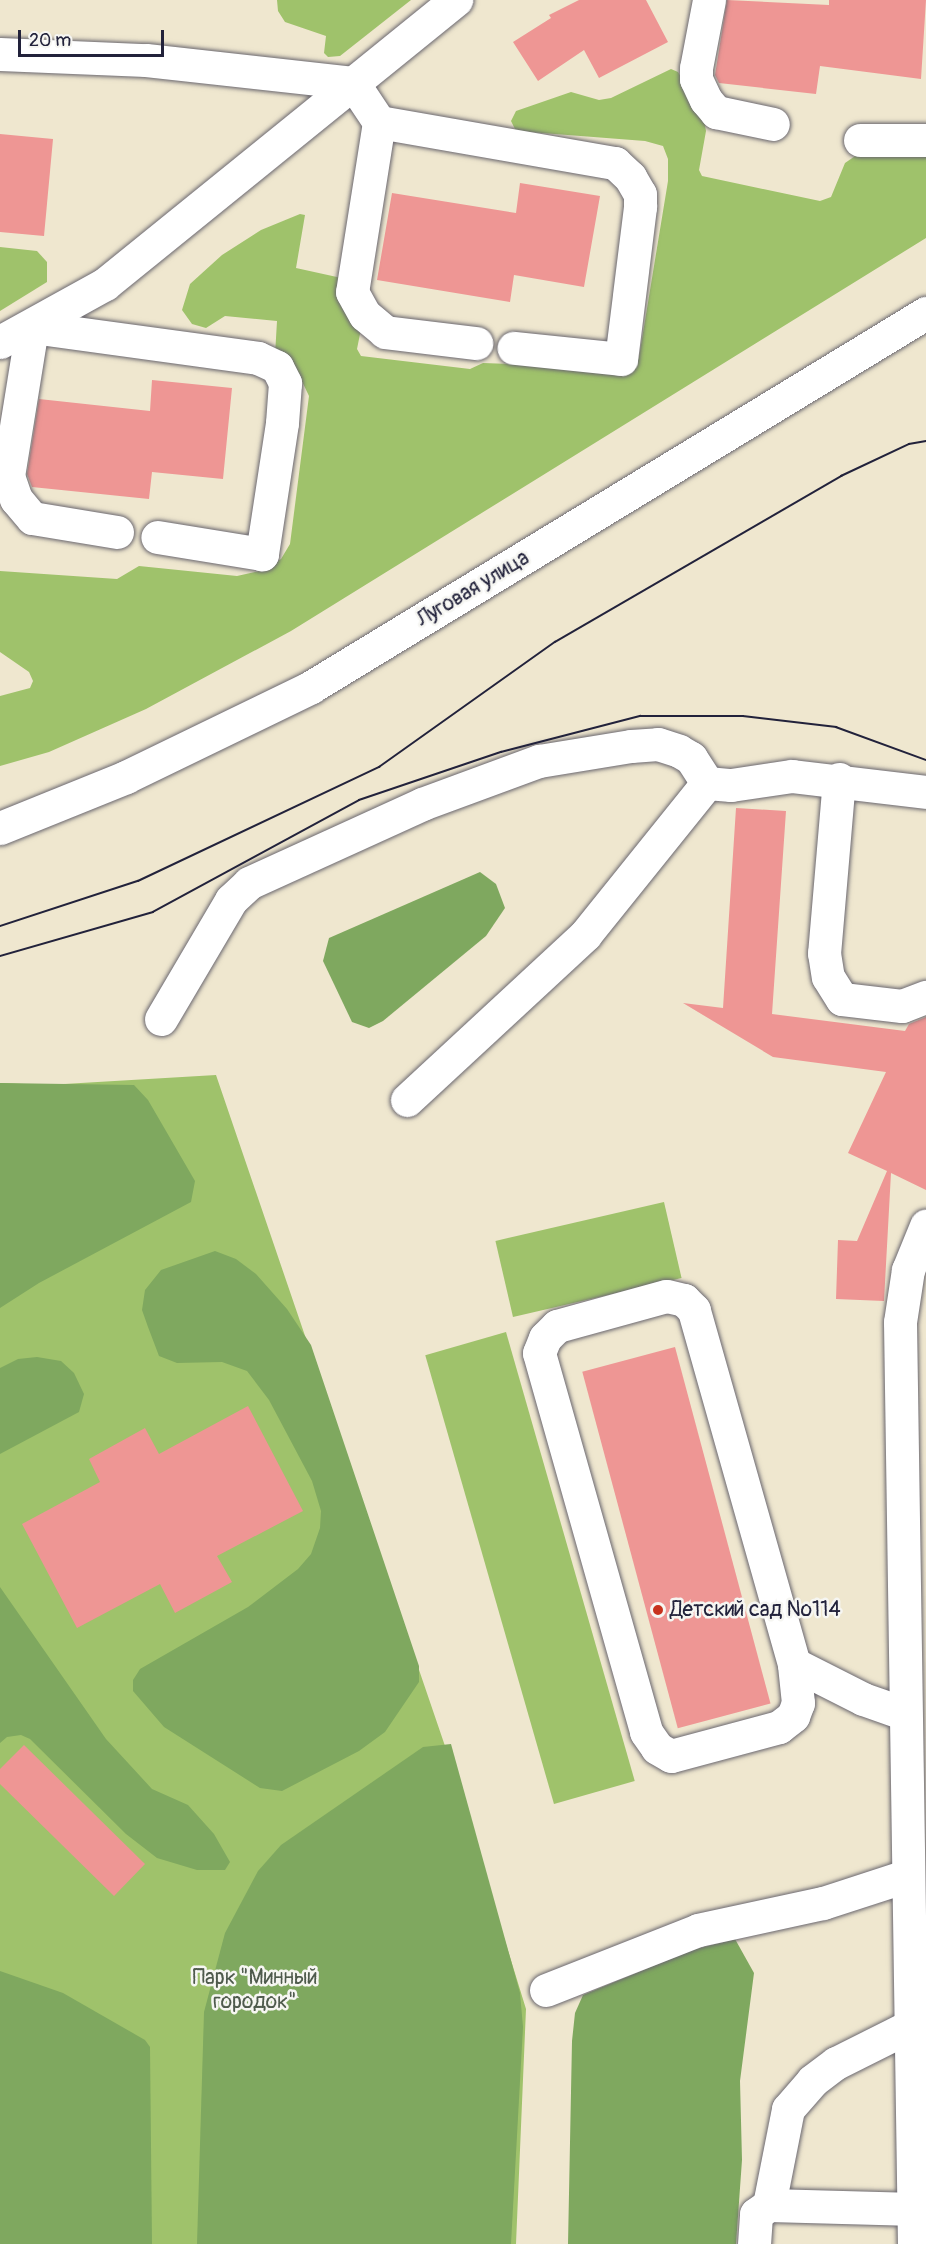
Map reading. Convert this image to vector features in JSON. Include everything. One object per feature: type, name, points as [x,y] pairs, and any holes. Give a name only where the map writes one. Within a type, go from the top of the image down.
[{"type":"main road","points":[[0,342],[32,327],[105,284],[456,0]]},
{"type":"main road","points":[[709,0],[696,68],[696,80],[706,100],[716,112],[773,124]]},
{"type":"main road","points":[[0,54],[146,60],[353,83],[379,122],[352,292],[365,315],[385,332],[476,343]]},
{"type":"main road","points":[[379,122],[615,163],[630,177],[640,194],[640,207],[621,359],[514,348]]},
{"type":"main road","points":[[861,140],[926,140]]},
{"type":"main road","name":"Луговая улица","points":[[0,828],[126,777],[311,687],[926,313]]},
{"type":"main road","points":[[32,327],[8,476],[16,499],[32,518],[117,532]]},
{"type":"main road","points":[[32,327],[258,358],[276,367],[285,383],[282,423],[262,554],[157,537]]},
{"type":"main road","points":[[161,1019],[231,900],[249,883],[422,804],[539,761],[658,744],[691,758],[707,783]]},
{"type":"main road","points":[[707,783],[731,784],[792,776],[839,779],[926,792]]},
{"type":"main road","points":[[839,779],[824,952],[828,978],[842,999],[902,1006],[926,997]]},
{"type":"main road","points":[[408,1100],[585,935],[707,783]]},
{"type":"main road","points":[[914,2244],[903,1713],[900,1322],[908,1270],[926,1226]]},
{"type":"main road","points":[[794,1664],[798,1703],[793,1716],[779,1727],[671,1756],[657,1748],[646,1732],[539,1353],[545,1338],[557,1326],[666,1296],[684,1300],[694,1310],[794,1664],[863,1699],[903,1713]]},
{"type":"main road","points":[[546,1990],[698,1930],[823,1903],[906,1876]]},
{"type":"main road","points":[[769,2205],[788,2109],[812,2081],[836,2063],[910,2026]]},
{"type":"main road","points":[[754,2244],[756,2214],[769,2205],[915,2209]]},
{"type":"green space","points":[[277,0],[411,0],[340,56],[328,57],[324,53],[326,36],[285,22],[278,11]]},
{"type":"green space","points":[[671,69],[678,72],[703,115],[706,131],[699,170],[702,176],[820,201],[831,197],[845,163],[861,152],[926,153],[926,238],[291,631],[146,709],[49,752],[0,766],[0,696],[30,688],[33,681],[29,672],[0,652],[0,571],[117,579],[139,566],[237,576],[264,570],[281,559],[290,544],[309,396],[298,373],[275,355],[277,321],[225,316],[206,328],[192,324],[182,310],[190,284],[222,255],[261,230],[300,214],[305,215],[296,268],[346,279],[363,319],[357,349],[361,356],[470,369],[483,363],[606,368],[639,357],[668,181],[668,159],[663,146],[645,141],[516,131],[511,121],[516,111],[571,92],[599,100],[611,98]]},
{"type":"green space","points":[[0,247],[37,251],[47,262],[47,282],[0,311]]},
{"type":"green space","points":[[480,872],[496,884],[505,908],[486,936],[383,1021],[369,1028],[352,1022],[323,961],[329,938]]},
{"type":"green space","name":"Парк \"Минный городок\"","points":[[216,1075],[445,1746],[526,2009],[516,2244],[0,2244],[0,1083],[47,1085]]},
{"type":"green space","points":[[0,1083],[134,1085],[148,1100],[195,1181],[191,1202],[39,1283],[0,1308]]},
{"type":"green space","points":[[664,1202],[682,1278],[513,1317],[495,1241]]},
{"type":"green space","points":[[215,1251],[236,1259],[256,1274],[287,1309],[311,1345],[419,1666],[419,1682],[385,1732],[359,1751],[282,1791],[260,1788],[164,1727],[133,1691],[133,1680],[140,1669],[248,1607],[298,1569],[311,1554],[320,1528],[321,1511],[312,1481],[269,1400],[247,1371],[222,1362],[177,1363],[159,1356],[148,1327],[142,1310],[145,1290],[161,1270]]},
{"type":"green space","points":[[506,1332],[635,1781],[554,1804],[425,1355]]},
{"type":"green space","points":[[37,1357],[61,1361],[74,1373],[84,1394],[79,1412],[0,1454],[0,1368],[18,1359]]},
{"type":"green space","points":[[0,1587],[106,1739],[152,1789],[188,1805],[214,1834],[230,1862],[225,1870],[197,1870],[157,1858],[126,1834],[30,1739],[21,1735],[7,1737],[0,1743]]},
{"type":"green space","points":[[451,1744],[520,1993],[523,2027],[511,2244],[197,2244],[204,2012],[225,1933],[258,1871],[281,1845],[423,1747]]},
{"type":"green space","points":[[735,1939],[754,1973],[740,2081],[742,2160],[736,2244],[568,2244],[572,2041],[575,2013],[583,1995],[692,1950]]},
{"type":"green space","points":[[0,1971],[63,1993],[145,2040],[150,2047],[152,2244],[0,2244]]},
{"type":"building","points":[[579,0],[646,0],[668,42],[599,78],[584,50],[538,81],[513,42],[551,18],[549,15]]},
{"type":"building","points":[[727,0],[829,5],[829,0],[926,0],[921,79],[820,66],[816,94],[719,83],[715,75]]},
{"type":"building","points":[[0,134],[53,139],[44,236],[0,232]]},
{"type":"building","points":[[520,183],[600,196],[584,287],[514,275],[510,302],[377,280],[392,193],[516,213]]},
{"type":"building","points":[[152,380],[232,388],[223,479],[152,472],[149,499],[32,487],[27,474],[39,399],[150,411]]},
{"type":"building","points":[[736,808],[786,811],[772,1014],[905,1031],[909,1024],[926,1017],[926,1190],[891,1173],[884,1301],[836,1299],[838,1240],[857,1241],[887,1171],[848,1153],[886,1072],[773,1057],[683,1003],[723,1008]]},
{"type":"building","points":[[675,1347],[771,1703],[678,1728],[582,1372]]},
{"type":"building","points":[[248,1406],[303,1511],[217,1556],[232,1582],[175,1613],[160,1584],[77,1628],[22,1524],[100,1482],[89,1459],[145,1428],[159,1454]]},
{"type":"building","points":[[24,1745],[145,1864],[114,1896],[0,1784],[0,1769]]},
{"type":"tram line","points":[[0,926],[138,881],[379,767],[555,642],[841,476],[909,444],[926,441]]},
{"type":"tram line","points":[[0,956],[153,912],[359,800],[501,752],[640,716],[743,716],[836,727],[926,760]]},
{"type":"place","name":"Детский сад №114","points":[[658,1610]]}]
